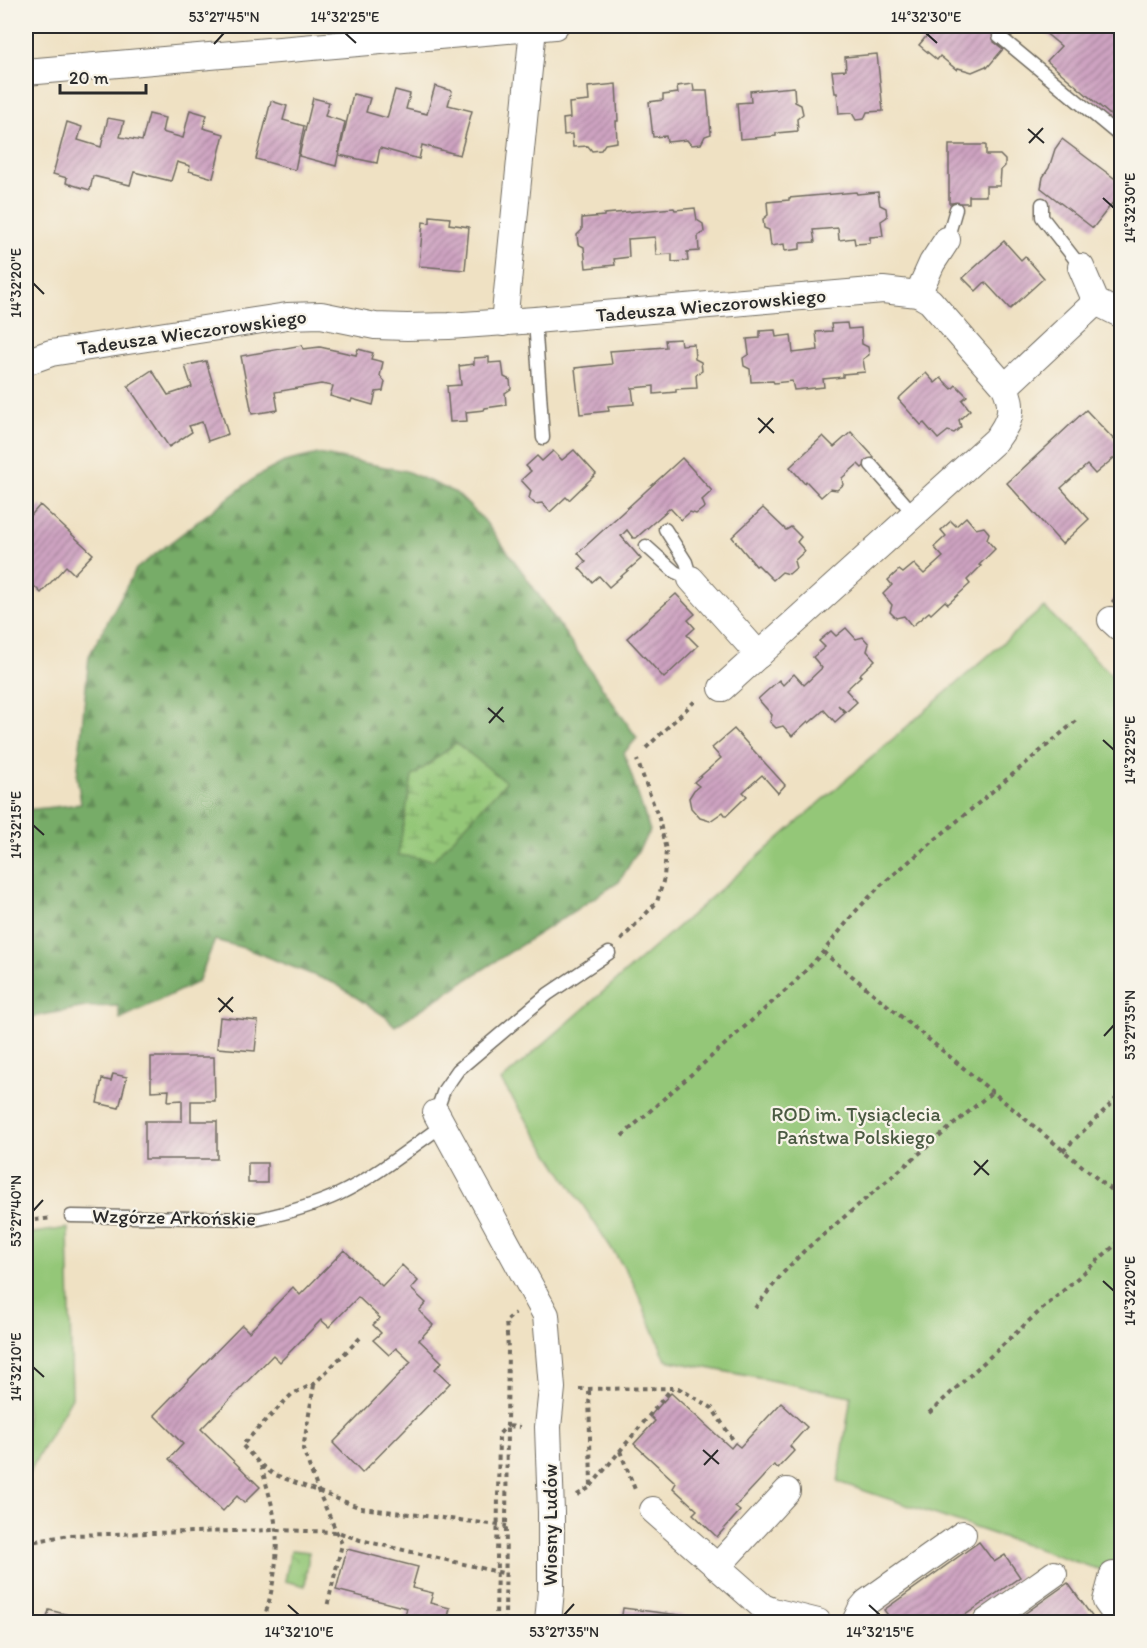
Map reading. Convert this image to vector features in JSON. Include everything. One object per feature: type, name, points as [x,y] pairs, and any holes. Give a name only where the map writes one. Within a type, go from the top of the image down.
[{"type":"street","points":[[26,72],[475,29],[544,26],[504,323]]},
{"type":"street","points":[[722,688],[996,440],[1006,427],[1010,416],[1010,404],[1005,387],[930,301],[918,294],[932,263],[947,240]]},
{"type":"street","points":[[1081,267],[1096,302],[1122,315]]},
{"type":"street","name":"Tadeusza Wieczorowskiego","points":[[26,362],[51,352],[287,316],[321,315],[375,326],[407,327],[504,323],[883,290],[918,294]]},
{"type":"street","points":[[1005,387],[1096,302]]},
{"type":"street","points":[[691,579],[759,655]]},
{"type":"street","points":[[440,1119],[546,1315],[552,1388],[548,1427]]},
{"type":"street","name":"Wiosny Ludów","points":[[548,1427],[551,1512],[551,1590],[548,1623]]},
{"type":"street","points":[[717,1567],[787,1491]]},
{"type":"street","points":[[653,1510],[763,1607],[819,1623]]},
{"type":"street","points":[[855,1623],[867,1602],[963,1534]]},
{"type":"street","points":[[986,1623],[1054,1574]]},
{"type":"street","points":[[1113,1575],[1106,1601],[1121,1623]]},
{"type":"lane","points":[[999,36],[1122,138]]},
{"type":"lane","points":[[1042,204],[1042,218],[1081,267]]},
{"type":"lane","points":[[947,240],[956,209]]},
{"type":"lane","points":[[536,320],[543,438]]},
{"type":"lane","points":[[870,465],[915,513]]},
{"type":"lane","points":[[665,529],[686,562],[691,579]]},
{"type":"lane","points":[[646,546],[675,573],[691,579]]},
{"type":"lane","points":[[440,1119],[444,1090],[458,1070],[548,994],[609,953]]},
{"type":"lane","name":"Wzgórze Arkońskie","points":[[71,1216],[260,1220],[338,1195],[363,1181],[440,1119]]},
{"type":"path","points":[[646,748],[700,696],[722,688]]},
{"type":"path","points":[[622,1136],[795,982],[880,886],[1076,721]]},
{"type":"path","points":[[609,953],[657,902],[664,878],[666,850],[659,819],[637,760]]},
{"type":"path","points":[[823,952],[1122,1199]]},
{"type":"path","points":[[755,1308],[804,1251],[992,1092]]},
{"type":"path","points":[[1063,1151],[1122,1093]]},
{"type":"path","name":"Wzgórze Arkońskie","points":[[26,1221],[71,1216]]},
{"type":"path","points":[[929,1413],[1122,1239]]},
{"type":"path","points":[[506,1623],[508,1348],[506,1321],[535,1294]]},
{"type":"path","points":[[360,1338],[314,1384],[292,1394],[242,1445],[273,1474],[361,1508],[507,1526]]},
{"type":"path","points":[[314,1384],[303,1449],[342,1544],[327,1607]]},
{"type":"path","points":[[552,1388],[589,1390],[678,1388],[712,1408],[735,1443]]},
{"type":"path","points":[[551,1512],[591,1487],[672,1388]]},
{"type":"path","points":[[589,1390],[591,1487]]},
{"type":"path","points":[[496,1623],[499,1434],[507,1426],[548,1427]]},
{"type":"path","points":[[620,1451],[637,1493],[653,1510]]},
{"type":"path","points":[[261,1465],[276,1530],[276,1553],[268,1607],[263,1623]]},
{"type":"path","points":[[26,1543],[69,1536],[276,1530],[338,1532],[360,1540],[507,1574]]},
{"type":"green space","points":[[318,454],[406,471],[456,493],[484,520],[637,738],[624,753],[650,831],[619,882],[395,1026],[386,1017],[336,984],[247,949],[215,940],[198,982],[120,1019],[118,1006],[86,1007],[26,1018],[26,810],[81,804],[77,777],[89,656],[136,569],[256,477],[284,462]]},
{"type":"green space","name":"ROD im. Tysiąclecia Państwa Polskiego","points":[[1044,607],[1121,685],[1121,1577],[838,1482],[851,1396],[666,1360],[631,1278],[501,1081]]},
{"type":"green space","points":[[456,743],[506,782],[433,860],[398,855],[412,777]]},
{"type":"green space","points":[[68,1228],[72,1397],[26,1478],[26,1234]]},
{"type":"green space","points":[[291,1550],[309,1552],[305,1586],[285,1581]]},
{"type":"building","points":[[935,26],[1008,26],[994,42],[1003,49],[987,68],[986,66],[972,72],[958,68],[957,70],[940,56],[937,60],[919,45]]},
{"type":"building","points":[[1037,26],[1122,26],[1122,125],[1047,61],[1061,46]]},
{"type":"building","points":[[877,54],[883,111],[867,112],[864,119],[856,120],[852,113],[839,114],[832,71],[846,70],[845,57]]},
{"type":"building","points":[[616,84],[617,142],[605,144],[601,150],[592,151],[588,146],[573,147],[572,134],[564,135],[563,119],[570,118],[569,103],[589,101],[588,87]]},
{"type":"building","points":[[693,84],[694,91],[707,91],[711,134],[705,136],[701,144],[691,145],[687,140],[667,142],[666,136],[653,137],[649,102],[663,100],[663,95],[678,93],[677,86]]},
{"type":"building","points":[[435,86],[452,91],[448,105],[472,111],[460,155],[422,145],[419,159],[380,148],[377,163],[339,155],[353,94],[370,98],[366,112],[387,118],[395,90],[410,94],[406,109],[427,114]]},
{"type":"building","points":[[794,87],[795,102],[801,105],[803,114],[797,119],[798,131],[776,133],[776,136],[740,139],[737,103],[751,102],[750,91]]},
{"type":"building","points":[[313,98],[329,102],[325,116],[345,122],[336,166],[299,156]]},
{"type":"building","points":[[271,101],[287,106],[283,120],[304,126],[295,170],[256,159]]},
{"type":"building","points":[[190,110],[207,115],[203,128],[224,134],[213,178],[189,171],[190,166],[177,162],[171,181],[134,172],[130,185],[93,176],[90,190],[66,183],[67,178],[53,174],[67,122],[82,127],[78,140],[101,147],[108,118],[124,121],[120,137],[142,141],[149,114],[165,118],[162,132],[183,138]]},
{"type":"building","points":[[1062,139],[1122,184],[1122,191],[1093,228],[1041,188],[1043,177],[1049,168],[1055,149]]},
{"type":"building","points":[[949,145],[986,145],[986,155],[1000,155],[1005,160],[1005,166],[1001,170],[1000,186],[986,186],[986,196],[969,196],[969,203],[949,203]]},
{"type":"building","points":[[856,192],[857,194],[878,192],[880,205],[886,208],[887,217],[881,221],[883,236],[870,237],[870,243],[855,244],[854,238],[839,240],[838,228],[813,230],[815,242],[800,243],[800,249],[785,251],[784,244],[771,246],[769,230],[764,228],[763,219],[768,215],[767,202]]},
{"type":"building","points":[[674,208],[675,210],[695,208],[697,220],[703,224],[704,232],[698,236],[699,251],[687,252],[688,261],[672,262],[672,254],[656,255],[655,237],[628,239],[629,257],[614,259],[615,265],[586,268],[584,247],[578,244],[577,235],[582,230],[582,218]]},
{"type":"building","points":[[430,216],[450,218],[449,224],[469,227],[465,270],[419,266],[423,222],[430,223]]},
{"type":"building","points":[[1004,241],[1021,260],[1025,256],[1044,278],[1010,309],[985,282],[976,291],[963,278]]},
{"type":"building","points":[[847,323],[848,329],[861,328],[862,344],[868,347],[869,355],[863,359],[865,372],[823,379],[824,387],[794,390],[792,381],[751,382],[750,369],[744,366],[743,358],[749,354],[747,339],[760,338],[760,331],[775,330],[776,337],[791,335],[793,353],[818,350],[816,332],[832,331],[831,324]]},
{"type":"building","points":[[680,339],[681,345],[694,344],[695,359],[701,362],[702,371],[696,375],[697,388],[676,389],[676,392],[654,394],[654,386],[632,388],[634,404],[608,406],[609,411],[580,414],[575,368],[612,364],[610,351],[666,347],[665,340]]},
{"type":"building","points":[[302,345],[303,349],[320,347],[356,355],[358,349],[373,353],[371,359],[383,362],[380,376],[385,382],[383,391],[376,392],[373,405],[330,396],[333,386],[321,384],[275,392],[278,410],[252,414],[241,356]]},
{"type":"building","points":[[489,357],[489,363],[502,362],[504,377],[510,380],[511,389],[505,393],[506,405],[466,412],[467,421],[450,422],[447,386],[461,385],[459,366],[474,364],[474,358]]},
{"type":"building","points":[[206,361],[228,434],[208,441],[202,422],[189,426],[192,432],[169,447],[128,386],[152,370],[168,395],[192,387],[185,366]]},
{"type":"building","points":[[926,373],[935,383],[941,378],[952,389],[956,385],[967,396],[962,400],[970,410],[959,420],[961,427],[954,433],[948,431],[938,439],[924,423],[921,425],[898,399]]},
{"type":"building","points":[[1086,410],[1122,448],[1122,451],[1095,474],[1087,465],[1061,488],[1089,519],[1062,544],[1007,483]]},
{"type":"building","points":[[851,432],[874,457],[862,468],[858,464],[842,478],[843,485],[837,490],[830,489],[821,497],[790,467],[823,436],[834,447]]},
{"type":"building","points":[[574,450],[596,474],[569,500],[566,497],[550,512],[542,503],[535,504],[529,498],[531,491],[521,480],[531,471],[526,466],[537,456],[542,461],[553,451],[562,460]]},
{"type":"building","points":[[682,458],[712,491],[702,500],[705,507],[696,514],[690,512],[681,520],[670,508],[636,538],[633,538],[627,530],[621,536],[641,559],[609,587],[599,576],[592,582],[579,568],[586,562],[578,553]]},
{"type":"building","points":[[40,505],[93,554],[74,574],[66,566],[41,593],[26,578],[26,521]]},
{"type":"building","points":[[763,508],[786,530],[791,527],[801,537],[797,542],[805,551],[794,561],[796,568],[789,574],[782,572],[773,580],[758,565],[756,566],[732,537]]},
{"type":"building","points":[[966,517],[976,529],[984,527],[989,533],[987,540],[995,549],[967,580],[970,584],[948,604],[945,601],[931,614],[929,612],[912,626],[904,616],[896,618],[890,612],[892,605],[883,594],[892,585],[888,580],[899,570],[903,573],[914,564],[924,574],[943,557],[934,547],[946,536],[941,530],[951,521],[956,526]]},
{"type":"building","points":[[1122,591],[1122,610],[1112,601]]},
{"type":"building","points":[[676,594],[695,614],[688,620],[695,628],[687,635],[698,646],[664,678],[627,638]]},
{"type":"building","points":[[846,628],[856,639],[863,637],[869,644],[867,651],[875,660],[846,690],[857,702],[846,712],[838,705],[845,713],[835,722],[824,710],[792,736],[783,726],[776,728],[770,722],[772,715],[758,699],[779,680],[783,685],[794,674],[804,685],[822,668],[813,657],[825,647],[819,641],[831,631],[836,636]]},
{"type":"building","points":[[734,729],[785,785],[778,793],[762,775],[743,792],[747,796],[726,816],[723,812],[710,821],[700,818],[691,808],[689,798],[699,786],[694,782],[721,758],[712,748]]},
{"type":"building","points":[[220,1017],[258,1021],[255,1051],[217,1048]]},
{"type":"building","points":[[151,1057],[214,1057],[215,1101],[191,1101],[191,1121],[217,1121],[217,1159],[145,1159],[145,1121],[182,1121],[182,1100],[168,1101],[169,1090],[151,1091]]},
{"type":"building","points":[[113,1074],[127,1077],[119,1108],[97,1103],[102,1079],[111,1081]]},
{"type":"building","points":[[248,1163],[267,1163],[267,1183],[248,1183]]},
{"type":"building","points":[[344,1250],[382,1286],[402,1265],[418,1281],[411,1289],[426,1303],[419,1311],[433,1325],[419,1340],[442,1362],[435,1369],[450,1383],[362,1473],[333,1443],[411,1362],[396,1348],[389,1355],[373,1340],[381,1333],[373,1325],[380,1318],[358,1297],[329,1327],[321,1320],[280,1362],[273,1355],[201,1429],[260,1487],[244,1503],[237,1496],[223,1511],[169,1459],[183,1444],[154,1415],[242,1325],[249,1332],[293,1287],[300,1295]]},
{"type":"building","points":[[671,1393],[731,1448],[735,1443],[740,1447],[781,1403],[807,1427],[790,1446],[794,1451],[778,1468],[774,1465],[735,1507],[740,1511],[717,1537],[693,1514],[697,1510],[673,1488],[676,1483],[634,1444],[655,1421],[650,1416]]},
{"type":"building","points":[[979,1542],[994,1562],[1005,1555],[1020,1577],[955,1622],[893,1622],[884,1610]]},
{"type":"building","points":[[347,1549],[418,1567],[412,1588],[433,1593],[430,1603],[450,1608],[447,1622],[403,1622],[407,1608],[336,1590]]},
{"type":"building","points":[[1068,1583],[1096,1622],[1013,1622]]},
{"type":"building","points":[[623,1608],[725,1621],[725,1622],[621,1622]]},
{"type":"building","points":[[49,1610],[96,1622],[46,1622]]}]
